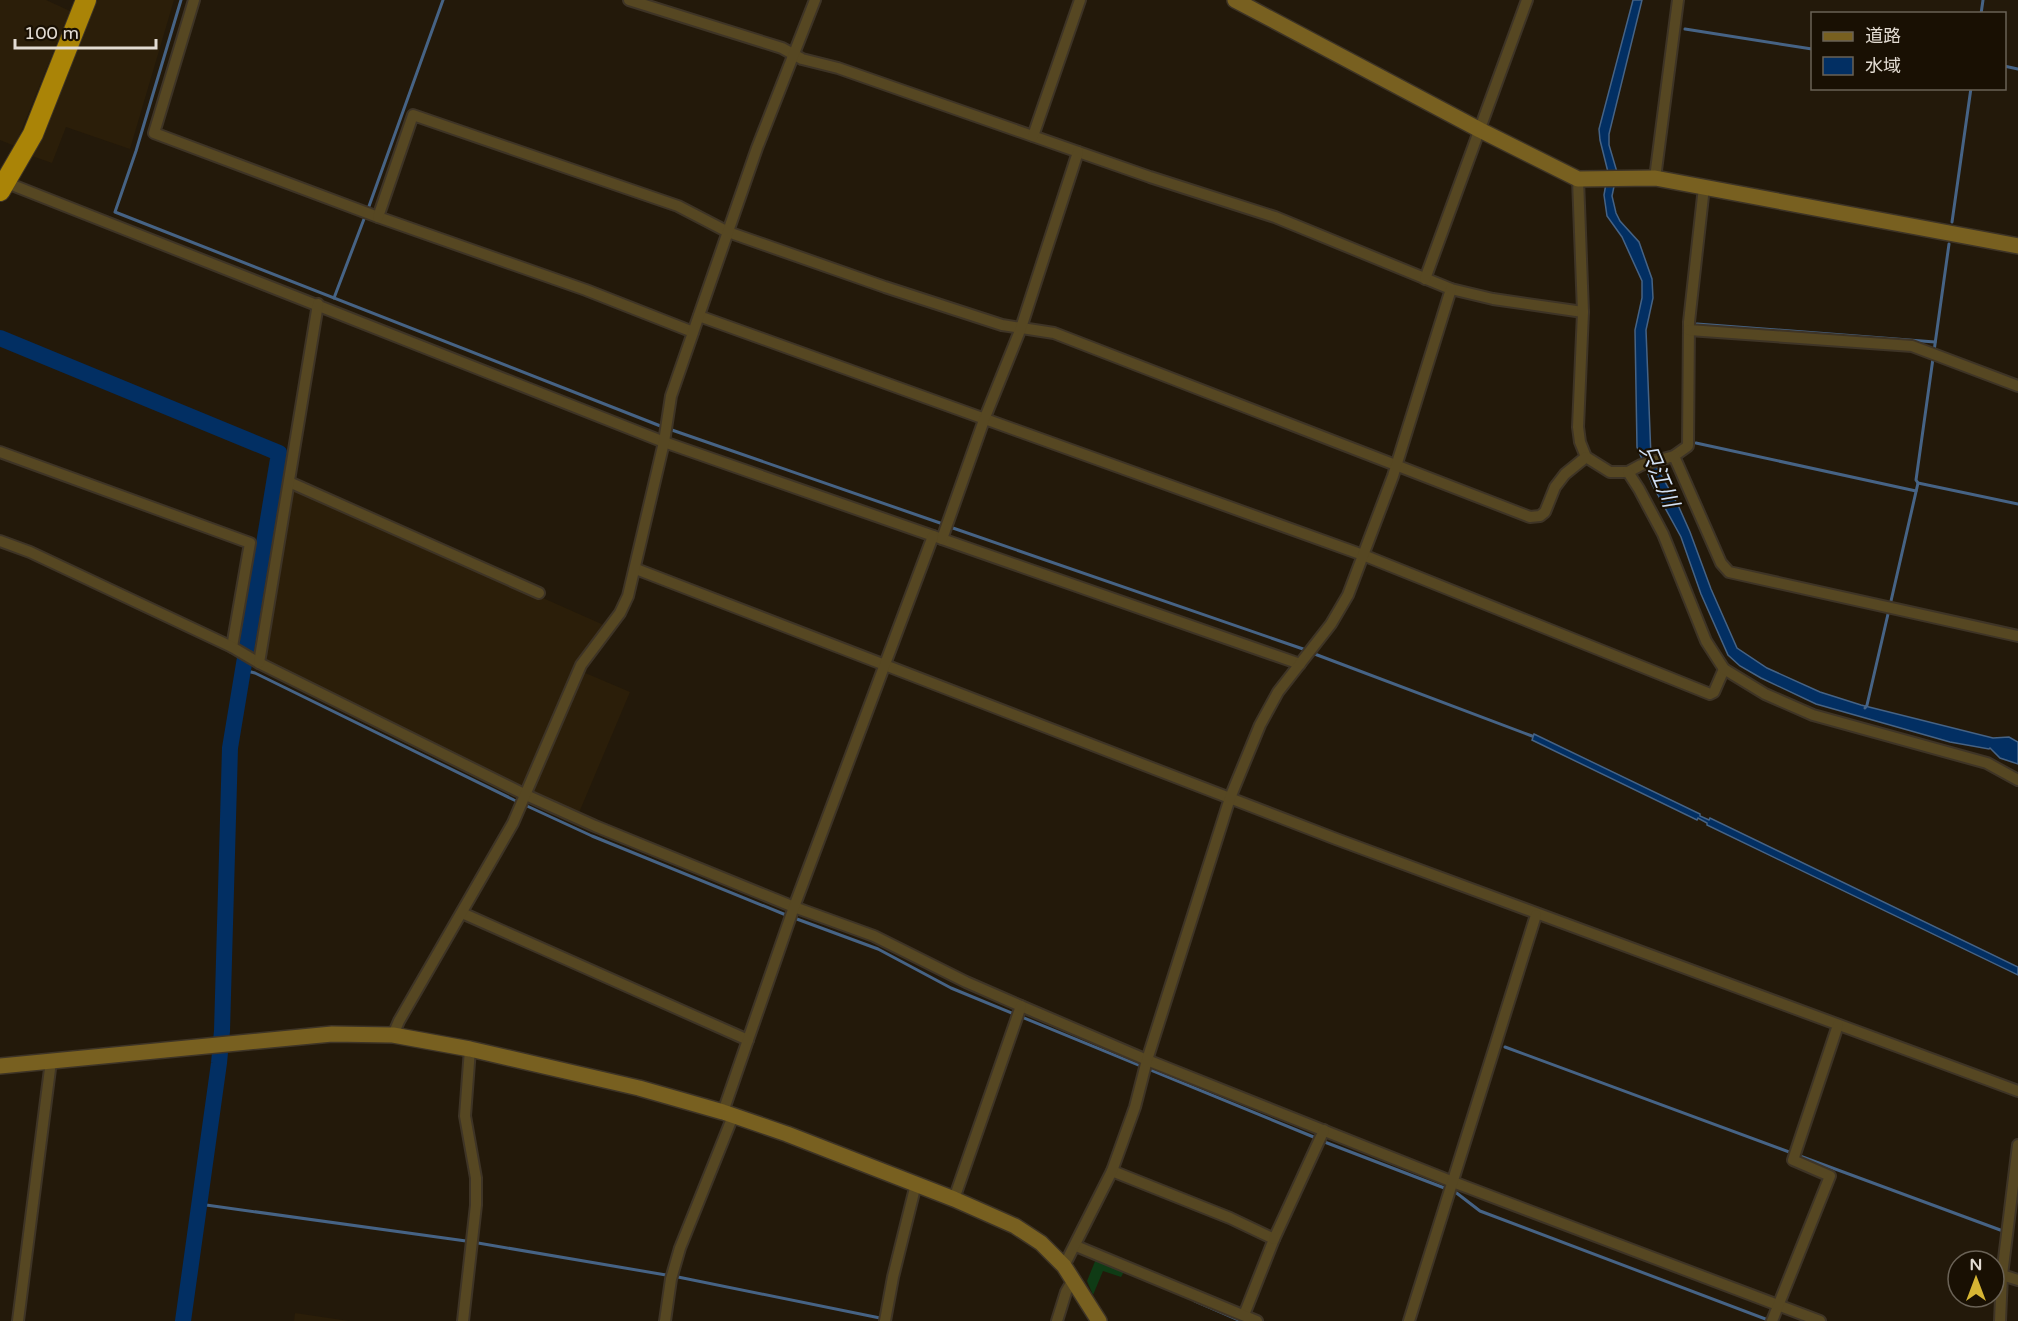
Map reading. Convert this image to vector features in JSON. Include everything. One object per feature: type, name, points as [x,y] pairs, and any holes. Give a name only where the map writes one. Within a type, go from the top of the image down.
[{"type":"highway","points":[[2,184],[33,134],[86,0]]},
{"type":"street","points":[[194,0],[154,133],[378,218],[586,290],[693,332]]},
{"type":"street","points":[[629,0],[782,48],[802,59],[838,68],[1078,152],[1275,217],[1451,289],[1493,299],[1583,312]]},
{"type":"street","points":[[393,1035],[520,808],[581,665],[620,613],[628,596],[636,569],[671,396],[757,148],[815,0]]},
{"type":"street","points":[[1033,136],[1080,0]]},
{"type":"street","points":[[1234,0],[1480,130],[1578,178],[1600,180],[1655,178],[2018,246]]},
{"type":"street","points":[[1425,279],[1527,0]]},
{"type":"street","points":[[1655,178],[1678,0]]},
{"type":"street","points":[[378,218],[413,115],[678,206],[728,232],[885,287],[1002,324],[1054,333],[1535,517],[1545,512],[1556,487],[1565,474],[1586,457]]},
{"type":"street","points":[[665,1321],[680,1248],[728,1114],[748,1040],[794,907],[885,664],[940,536],[950,520],[984,420],[1020,328],[1078,152]]},
{"type":"street","points":[[1578,178],[1583,312],[1578,427],[1580,442],[1586,457],[1610,472],[1628,472],[1641,465],[1674,456],[1688,446],[1689,330],[1704,187]]},
{"type":"street","points":[[2,184],[940,536],[1302,661]]},
{"type":"street","points":[[1064,1266],[1112,1171],[1135,1107],[1147,1060],[1230,798],[1278,692],[1331,624],[1348,595],[1396,465],[1451,289]]},
{"type":"street","points":[[259,663],[318,304]]},
{"type":"street","points":[[699,316],[1363,555],[1710,694],[1714,692],[1724,669]]},
{"type":"street","points":[[1689,330],[1912,346],[2018,386]]},
{"type":"street","points":[[0,452],[249,543],[232,646]]},
{"type":"street","points":[[1674,456],[1721,563],[1729,572],[2018,636]]},
{"type":"street","points":[[1628,472],[1640,489],[1663,534],[1706,641],[1724,669],[1765,694],[1813,715],[1987,763],[2018,780]]},
{"type":"street","points":[[289,482],[538,593]]},
{"type":"street","points":[[0,541],[30,552],[232,646],[259,663],[525,795],[595,826],[794,907],[874,936],[966,982],[1322,1137],[1452,1188],[1820,1321]]},
{"type":"street","points":[[636,569],[1536,915],[2018,1091]]},
{"type":"street","points":[[462,913],[748,1040]]},
{"type":"street","points":[[1409,1321],[1536,915]]},
{"type":"street","points":[[954,1199],[1021,1006]]},
{"type":"street","points":[[1773,1319],[1830,1176],[1793,1160],[1838,1025]]},
{"type":"street","points":[[0,1066],[332,1034],[393,1035],[470,1049],[639,1088],[787,1134],[954,1199],[1015,1226],[1041,1243],[1064,1266],[1098,1321]]},
{"type":"street","points":[[463,1321],[476,1205],[476,1178],[465,1116],[470,1049]]},
{"type":"street","points":[[18,1321],[51,1062]]},
{"type":"street","points":[[1244,1316],[1275,1239],[1322,1137]]},
{"type":"street","points":[[2005,1249],[2018,1145]]},
{"type":"street","points":[[1112,1171],[1230,1218],[1275,1239]]},
{"type":"street","points":[[885,1321],[893,1277],[916,1184]]},
{"type":"street","points":[[1076,1245],[1257,1321]]},
{"type":"street","points":[[1057,1321],[1066,1292],[1073,1281]]},
{"type":"shaded area","points":[[0,0],[46,0],[70,11],[15,146],[0,140]]},
{"type":"shaded area","points":[[95,0],[174,0],[130,149],[66,127],[52,163],[32,156]]},
{"type":"shaded area","points":[[291,486],[606,626],[523,789],[263,660]]},
{"type":"shaded area","points":[[583,672],[630,692],[578,815],[530,794]]},
{"type":"shaded area","points":[[295,1313],[349,1321],[294,1321]]},
{"type":"green space","points":[[1096,1259],[1125,1270],[1121,1277],[1103,1271],[1093,1295],[1087,1281]]},
{"type":"water","name":"只江川","points":[[1633,0],[1642,0],[1609,134],[1609,145],[1617,172],[1612,196],[1616,213],[1620,221],[1639,242],[1652,279],[1653,298],[1646,330],[1651,457],[1678,505],[1737,648],[1767,668],[1820,692],[1861,705],[1993,738],[2009,737],[2018,742],[2018,764],[2000,758],[1990,748],[1950,742],[1816,704],[1761,678],[1740,666],[1728,655],[1701,594],[1681,537],[1653,486],[1637,447],[1635,330],[1642,298],[1642,281],[1622,237],[1607,216],[1604,195],[1608,172],[1599,129]]},
{"type":"water","points":[[1534,734],[1700,816],[1709,820],[1710,818],[2018,967],[2018,975],[1707,825],[1698,818],[1697,820],[1532,740]]},
{"type":"waterway","points":[[181,0],[136,151],[115,212],[663,427]]},
{"type":"waterway","points":[[368,209],[443,0]]},
{"type":"waterway","points":[[1981,12],[1983,0]]},
{"type":"waterway","points":[[1685,29],[1811,49]]},
{"type":"waterway","points":[[2006,66],[2018,69]]},
{"type":"waterway","points":[[1952,222],[1971,90]]},
{"type":"waterway","points":[[334,298],[364,219]]},
{"type":"waterway","points":[[1949,244],[1916,480],[1918,483],[2018,504]]},
{"type":"waterway","points":[[1697,324],[1935,342]]},
{"type":"waterway","points":[[0,338],[279,453],[230,748],[222,1031],[183,1321]]},
{"type":"waterway","points":[[669,429],[943,524]]},
{"type":"waterway","points":[[1696,443],[1916,491]]},
{"type":"waterway","points":[[1891,601],[1918,483]]},
{"type":"waterway","points":[[950,527],[1306,650]]},
{"type":"waterway","points":[[1865,708],[1888,614]]},
{"type":"waterway","points":[[1312,653],[1532,736]]},
{"type":"waterway","points":[[243,670],[255,673],[592,836],[786,915],[878,949],[951,988],[1316,1138]]},
{"type":"waterway","points":[[1505,1047],[2003,1231]]},
{"type":"waterway","points":[[1322,1141],[1447,1189]]},
{"type":"waterway","points":[[1454,1191],[1480,1211],[1768,1320]]},
{"type":"waterway","points":[[199,1204],[466,1241]]},
{"type":"waterway","points":[[478,1243],[666,1275]]},
{"type":"waterway","points":[[678,1277],[880,1318]]},
{"type":"waterway","points":[[1195,1301],[1241,1321]]}]
